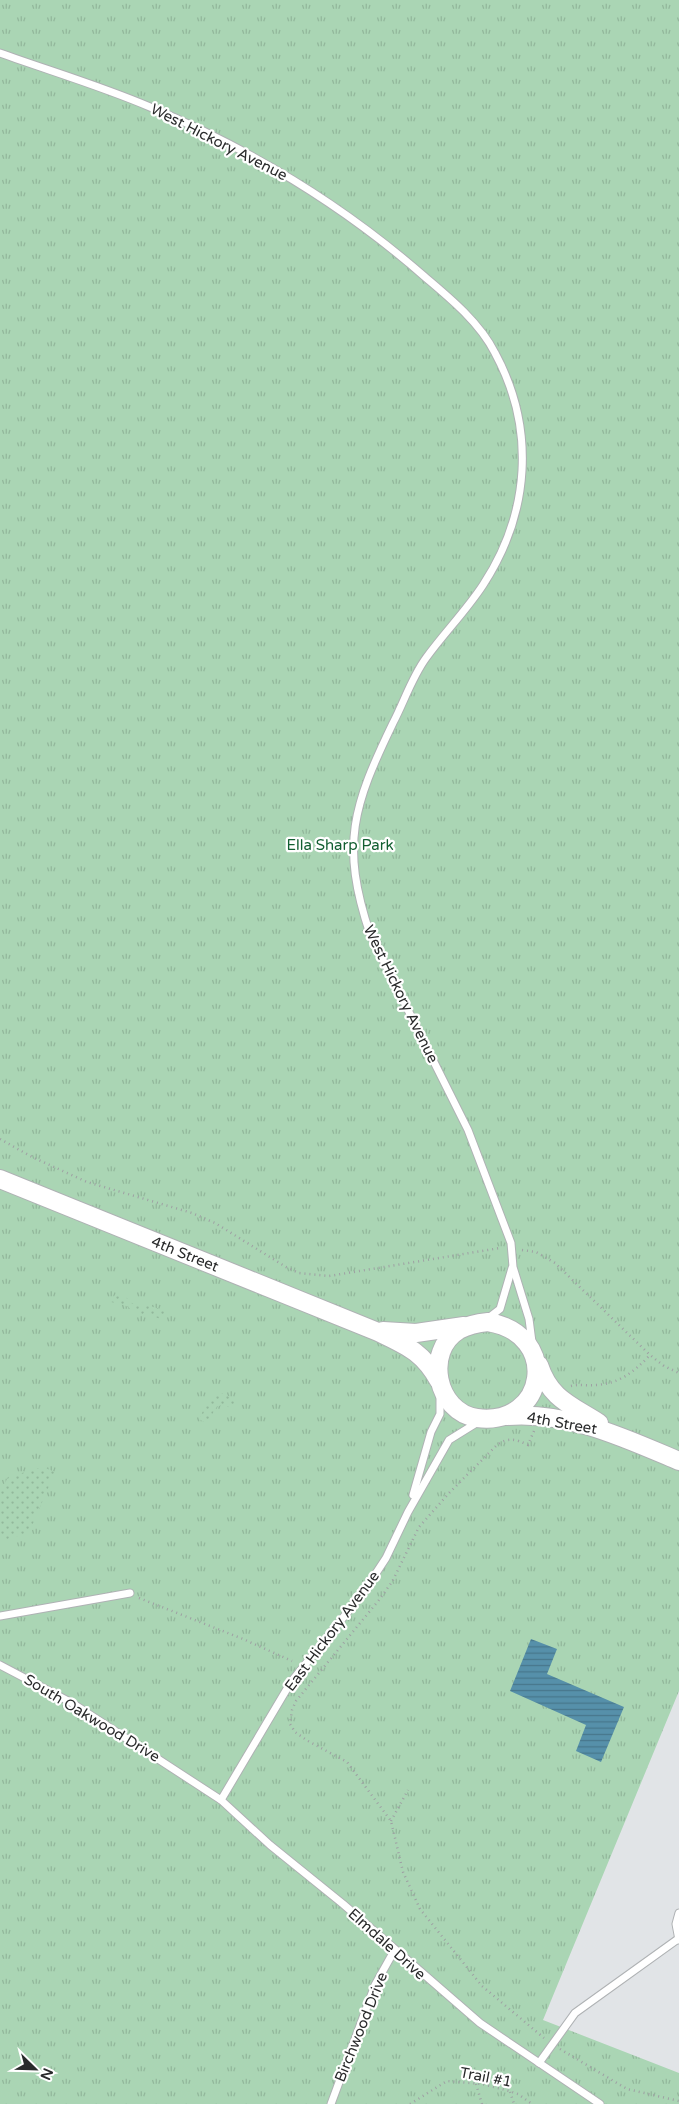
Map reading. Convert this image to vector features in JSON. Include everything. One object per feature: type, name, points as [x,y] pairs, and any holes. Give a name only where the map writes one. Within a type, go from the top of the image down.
[{"type":"street","name":"4th Street","points":[[0,1178],[370,1328],[418,1353],[430,1364],[440,1385]]},
{"type":"street","name":"4th Street","points":[[370,1328],[387,1332],[416,1333],[478,1324]]},
{"type":"street","points":[[478,1324],[496,1324],[510,1328],[523,1338],[535,1356],[537,1378],[529,1398],[518,1409],[491,1418],[474,1417],[458,1410],[448,1402],[440,1385],[440,1360],[444,1348],[452,1336],[478,1324]]},
{"type":"street","name":"4th Street","points":[[535,1356],[543,1379],[555,1395],[625,1438]]},
{"type":"street","name":"4th Street","points":[[491,1418],[530,1416],[575,1422],[625,1438],[679,1461]]},
{"type":"lane","name":"West Hickory Avenue","points":[[0,53],[93,84],[160,111],[274,168],[348,214],[406,260],[469,318],[494,350],[511,389],[521,422],[524,461],[520,499],[510,530],[483,585],[424,661],[369,773],[356,818],[352,842],[361,906],[370,934],[468,1130],[511,1243],[512,1267],[529,1319],[535,1356]]},
{"type":"lane","name":"West Hickory Avenue","points":[[478,1324],[500,1308],[512,1267]]},
{"type":"lane","name":"East Hickory Avenue","points":[[408,1512],[431,1432],[440,1414],[440,1385]]},
{"type":"lane","name":"East Hickory Avenue","points":[[221,1800],[291,1682],[363,1593],[386,1558],[408,1512],[448,1440],[465,1428],[491,1418]]},
{"type":"lane","points":[[0,1616],[130,1593]]},
{"type":"lane","name":"South Oakwood Drive","points":[[0,1665],[72,1703],[182,1773]]},
{"type":"lane","name":"Elmdale Drive","points":[[182,1773],[221,1800],[394,1951],[480,2023],[600,2104]]},
{"type":"lane","points":[[539,2063],[575,2013],[679,1940],[676,1924],[679,1913]]},
{"type":"lane","name":"Birchwood Drive","points":[[330,2104],[375,1985],[394,1951]]},
{"type":"path","points":[[0,1139],[32,1157],[87,1182],[192,1213],[215,1223],[299,1273],[329,1276],[501,1248]]},
{"type":"path","points":[[522,1250],[536,1252],[555,1263],[650,1355],[664,1366],[679,1373]]},
{"type":"path","points":[[528,1445],[517,1440],[505,1439],[450,1492],[419,1527],[392,1582],[296,1701],[292,1710],[290,1724],[295,1732],[308,1741],[347,1762],[391,1821],[403,1872],[420,1909],[482,1986],[552,2044],[627,2089],[679,2102]]},
{"type":"path","points":[[141,1598],[292,1661]]},
{"type":"path","points":[[314,1671],[318,1674]]},
{"type":"path","points":[[391,1821],[408,1790]]},
{"type":"path","name":"Trail #1","points":[[410,2104],[447,2081],[476,2083],[510,2092],[532,2104]]},
{"type":"path","points":[[476,2083],[482,2104]]},
{"type":"path","points":[[510,2092],[514,2104]]},
{"type":"green space","name":"Ella Sharp Park","points":[[0,0],[679,0],[679,1691],[543,2020],[679,2073],[679,2104],[0,2104]]},
{"type":"green space","points":[[115,1295],[127,1298],[129,1302],[144,1308],[145,1305],[165,1310],[162,1320],[145,1312],[142,1315],[124,1305],[111,1302]]},
{"type":"green space","points":[[221,1393],[238,1400],[235,1410],[222,1404],[215,1409],[207,1424],[199,1419],[211,1395]]},
{"type":"green space","points":[[43,1467],[55,1472],[29,1533],[0,1541],[0,1493],[8,1477]]},
{"type":"water","points":[[531,1639],[557,1649],[547,1674],[624,1707],[601,1762],[576,1751],[586,1725],[510,1691]]}]
